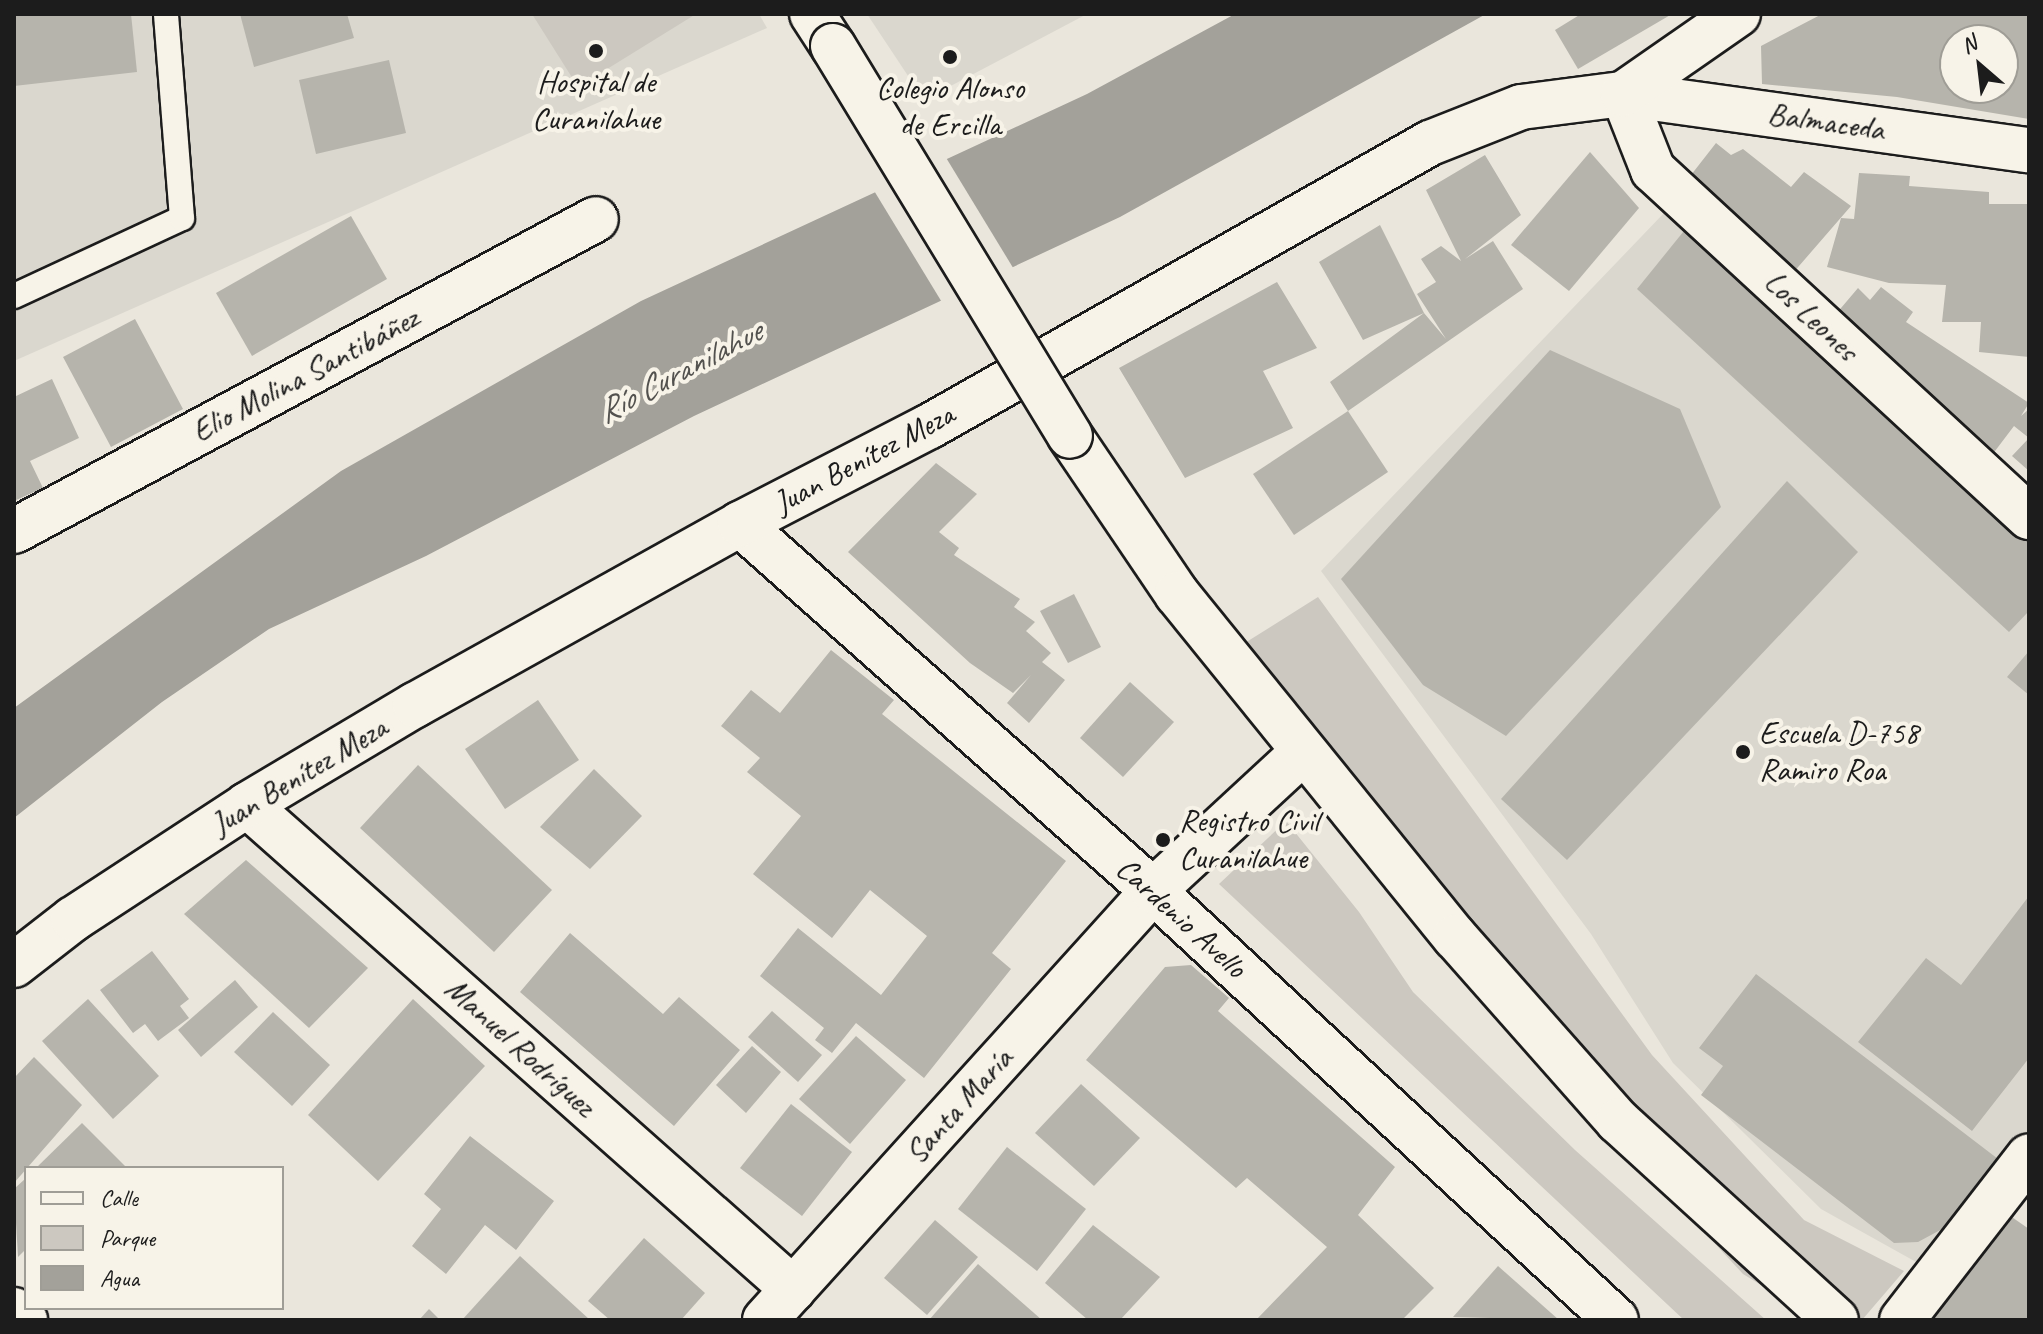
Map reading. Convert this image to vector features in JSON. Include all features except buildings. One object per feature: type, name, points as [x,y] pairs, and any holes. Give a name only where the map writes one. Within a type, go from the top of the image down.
[{"type":"street","name":"Juan Benítez Meza","points":[[14,965],[73,919],[247,805],[740,524],[930,426],[1430,143],[1521,107],[1623,94],[1738,14]]},
{"type":"street","points":[[823,30],[1070,436],[1177,594],[1302,753],[1618,1121],[1836,1320]]},
{"type":"street","name":"Balmaceda","points":[[1623,94],[2029,150]]},
{"type":"street","name":"Los Leones","points":[[1623,94],[1653,170],[2029,517]]},
{"type":"street","name":"Elio Molina Santibáñez","points":[[14,531],[596,219]]},
{"type":"street","name":"Cardenio Avello","points":[[740,524],[1153,891],[1616,1320]]},
{"type":"street","name":"Santa María","points":[[779,1304],[1153,891],[1302,753]]},
{"type":"street","name":"Manuel Rodríguez","points":[[247,805],[779,1304]]},
{"type":"street","points":[[1902,1320],[2029,1156]]},
{"type":"street","points":[[14,1310],[25,1320]]},
{"type":"lane","points":[[14,296],[182,218],[166,14]]},
{"type":"shaded area","points":[[14,14],[759,14],[767,28],[14,361]]},
{"type":"shaded area","name":"Colegio Alonso de Ercilla","points":[[867,14],[1087,14],[924,100]]},
{"type":"shaded area","name":"Escuela D-758 Ramiro Roa","points":[[1664,213],[2029,545],[2029,1183],[1952,1282],[1821,1209],[1673,1063],[1591,934],[1321,571]]},
{"type":"green space","name":"Hospital de Curanilahue","points":[[532,14],[696,14],[578,87]]},
{"type":"green space","points":[[1318,597],[1652,1055],[1804,1220],[1904,1271],[1862,1320],[1819,1320],[1743,1274],[1624,1145],[1240,646]]},
{"type":"green space","points":[[1286,821],[1359,912],[1413,992],[1575,1150],[1766,1320],[1684,1320],[1219,884]]},
{"type":"water","name":"Río Curanilahue","points":[[1235,14],[1486,14],[1120,217],[694,416],[426,556],[269,629],[162,702],[14,818],[14,708],[341,471],[641,301],[1087,94]]},
{"type":"pier","points":[[945,156],[1015,271],[943,304],[873,189]]},
{"type":"place","name":"Hospital de Curanilahue","points":[[596,51]]},
{"type":"place","name":"Colegio Alonso de Ercilla","points":[[950,57]]},
{"type":"place","name":"Escuela D-758 Ramiro Roa","points":[[1743,752]]},
{"type":"place","name":"Registro Civil Curanilahue","points":[[1163,840]]}]
